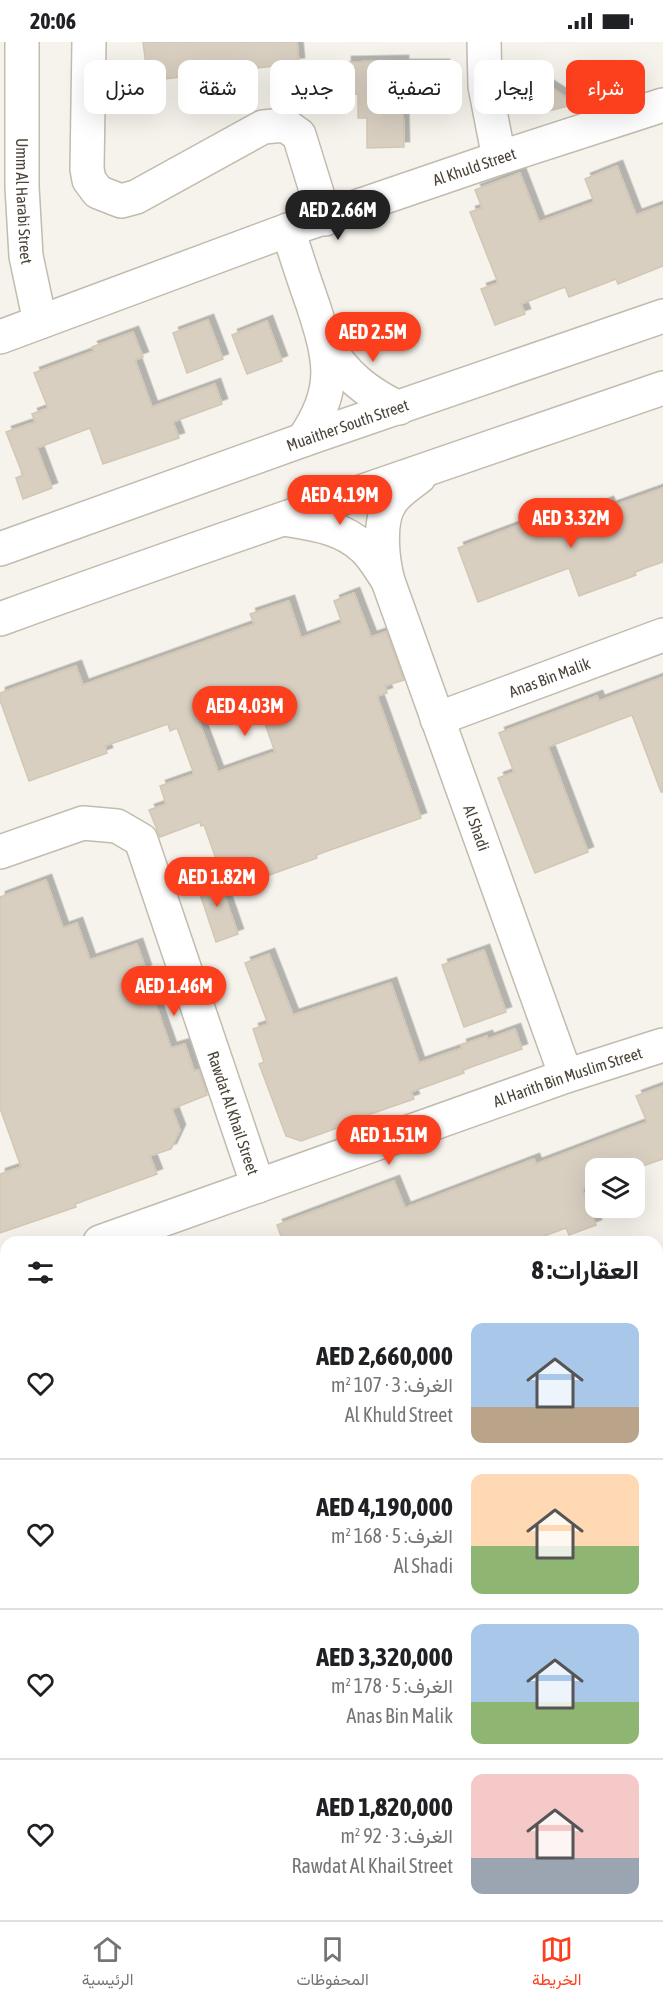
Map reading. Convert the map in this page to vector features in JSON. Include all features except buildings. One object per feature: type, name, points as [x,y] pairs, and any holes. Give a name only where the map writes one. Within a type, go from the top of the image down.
[{"type":"street","name":"Umm Al Harabi Street","points":[[22,42],[22,187],[26,245],[40,322]]},
{"type":"street","points":[[89,42],[87,169],[89,180],[98,192],[121,201],[136,196],[263,127],[285,125],[299,135],[325,219]]},
{"type":"street","points":[[484,42],[485,86],[499,158]]},
{"type":"street","name":"Al Khuld Street","points":[[0,337],[288,230],[663,105]]},
{"type":"street","points":[[288,230],[326,344],[329,364],[328,384],[323,404],[315,423],[303,440]]},
{"type":"street","name":"Muaither South Street","points":[[0,549],[303,440],[663,316]]},
{"type":"street","points":[[326,344],[342,368],[364,389],[399,408]]},
{"type":"street","points":[[0,619],[281,518],[356,495],[663,388]]},
{"type":"street","name":"Al Shadi","points":[[429,469],[391,500],[383,516],[383,561],[437,719],[566,1076]]},
{"type":"street","name":"Al Shadi","points":[[281,518],[328,526],[348,535],[366,549],[388,580]]},
{"type":"street","name":"Anas Bin Malik","points":[[437,719],[663,635]]},
{"type":"street","name":"Rawdat Al Khail Street","points":[[0,852],[83,823],[117,826],[141,840],[258,1186]]},
{"type":"street","name":"Al Harith Bin Muslim Street","points":[[117,1236],[566,1076],[663,1045]]}]
